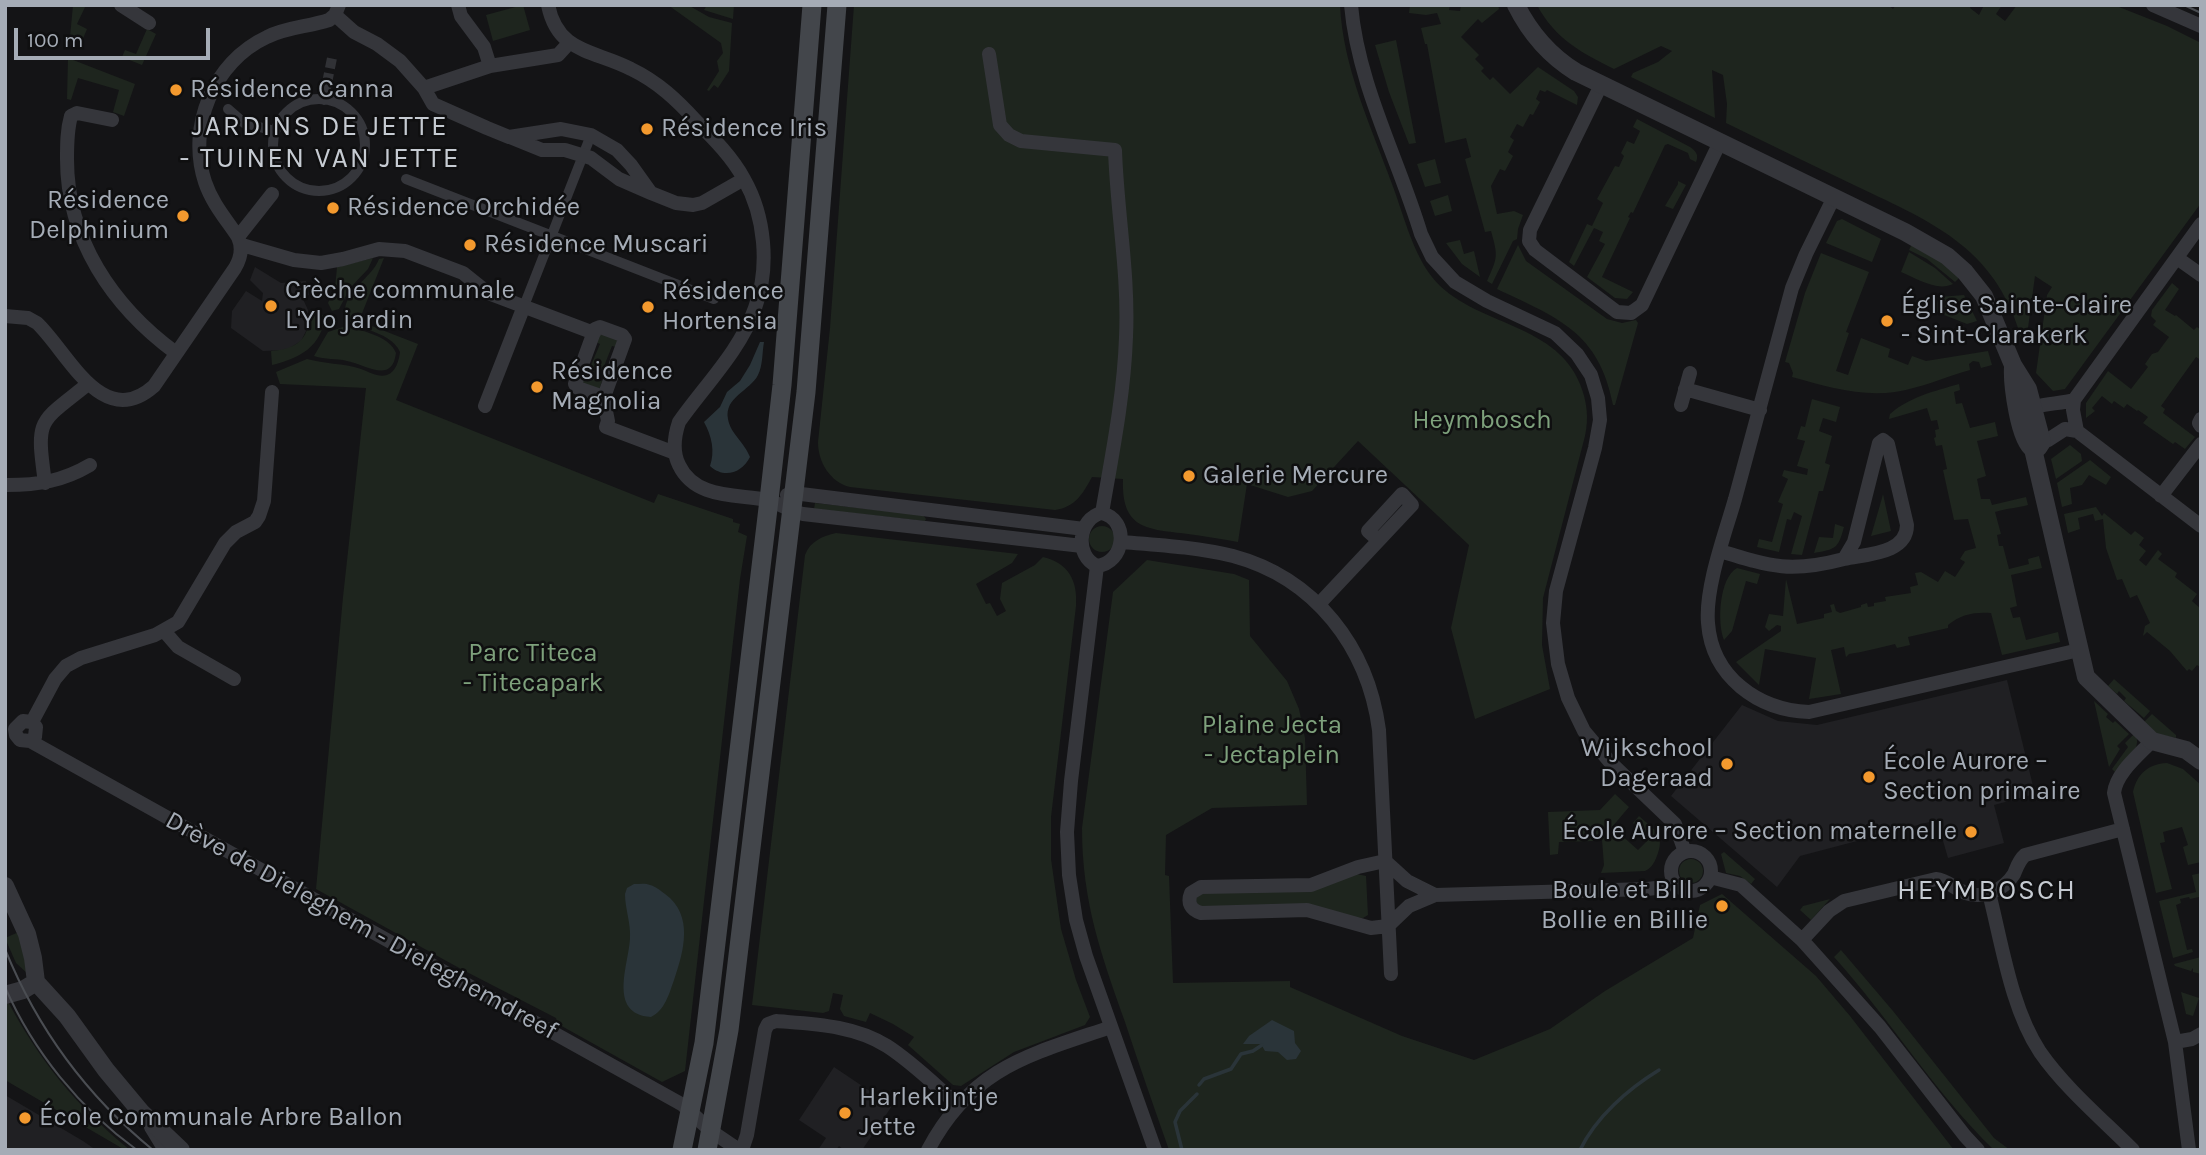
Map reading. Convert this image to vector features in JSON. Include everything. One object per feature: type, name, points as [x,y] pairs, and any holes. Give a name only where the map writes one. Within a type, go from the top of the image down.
[{"type":"main road","points":[[682,1150],[706,1031],[769,500],[782,385],[812,5]]},
{"type":"main road","points":[[709,1141],[729,1030],[806,392],[837,5]]},
{"type":"street","points":[[121,5],[149,23]]},
{"type":"street","points":[[458,5],[461,16],[484,47],[490,66]]},
{"type":"street","points":[[548,5],[555,25],[569,43],[631,69],[663,88],[724,150],[744,178],[761,226],[763,265],[759,296],[751,317],[738,343],[679,422],[675,453],[684,474],[699,486],[722,495],[1084,528]]},
{"type":"street","points":[[1351,5],[1356,41],[1366,79],[1421,234],[1432,257],[1445,274],[1466,290],[1555,333],[1577,354],[1591,375],[1598,398],[1599,429],[1556,591],[1553,623],[1558,664],[1568,698],[1584,731],[1610,762],[1671,820],[1678,829],[1685,852]]},
{"type":"street","points":[[1516,5],[1531,31],[1556,58],[1576,72],[1905,232],[1930,245],[1956,264],[1984,296],[2013,365],[2028,389],[2033,406],[2037,446],[2084,672],[2089,681],[2152,741],[2181,749],[2201,761]]},
{"type":"street","points":[[2153,5],[2201,26]]},
{"type":"street","points":[[5,316],[28,318],[37,323],[88,384],[100,394],[119,400],[135,398],[154,386],[241,257],[240,241],[216,206],[202,173],[200,137],[207,101],[234,60],[251,46],[275,33],[322,22],[337,10],[354,32],[388,52],[424,88],[438,108],[542,150],[565,150],[583,155],[597,162],[618,179],[676,203],[693,205],[744,178]]},
{"type":"street","points":[[424,88],[490,66],[553,56],[569,43]]},
{"type":"street","points":[[989,54],[1000,125],[1009,135],[1021,142],[1115,150],[1126,295],[1126,337],[1122,386],[1102,513]]},
{"type":"street","points":[[324,100],[327,83]]},
{"type":"street","points":[[1601,85],[1530,230],[1529,239],[1535,250],[1617,312],[1631,313],[1643,305],[1720,142]]},
{"type":"street","points":[[324,100],[344,107],[358,121],[364,141],[363,162],[349,180],[328,190],[305,189],[285,177],[274,155],[275,131],[290,109],[306,101],[324,100]]},
{"type":"street","points":[[228,109],[244,123],[275,131]]},
{"type":"street","points":[[112,120],[77,113],[70,117],[67,129],[67,166],[72,209],[85,247],[121,302],[148,330],[176,353]]},
{"type":"street","points":[[509,136],[561,129],[590,135],[617,150],[651,193]]},
{"type":"street","points":[[485,406],[590,135]]},
{"type":"street","points":[[240,241],[285,177]]},
{"type":"street","points":[[406,179],[714,299]]},
{"type":"street","points":[[1834,197],[1796,278],[1720,551],[1707,612],[1714,650],[1727,674],[1757,699],[1777,708],[1798,711],[1820,711],[2079,650]]},
{"type":"street","points":[[2077,431],[2074,400],[2201,225]]},
{"type":"street","points":[[240,241],[294,260],[321,263],[379,249],[400,250],[460,272],[488,293],[594,333]]},
{"type":"street","points":[[2177,258],[2201,275]]},
{"type":"street","points":[[603,396],[578,388],[575,384],[594,333],[601,327],[622,335],[625,339],[603,396],[608,420],[606,427],[675,453]]},
{"type":"street","points":[[2013,365],[2013,382],[2026,444],[2037,446],[2065,429],[2077,431],[2201,526]]},
{"type":"street","points":[[1681,405],[1690,373]]},
{"type":"street","points":[[45,483],[40,445],[43,422],[88,384]]},
{"type":"street","points":[[1685,389],[1760,410]]},
{"type":"street","points":[[234,679],[178,647],[165,632],[183,615],[230,537],[250,526],[260,516],[264,501],[272,392]]},
{"type":"street","points":[[2021,422],[2025,411],[2033,406],[2052,406],[2074,400]]},
{"type":"street","points":[[2201,419],[2201,426]]},
{"type":"street","points":[[1720,551],[1762,563],[1797,569],[1844,559],[1894,548],[1901,543],[1907,525],[1886,441],[1879,443],[1854,542],[1844,559]]},
{"type":"street","points":[[2161,496],[2201,444]]},
{"type":"street","points":[[7,485],[45,483],[70,477],[90,465]]},
{"type":"street","points":[[792,502],[803,514],[1082,545]]},
{"type":"street","points":[[1102,513],[1110,515],[1119,525],[1121,542],[1115,556],[1097,566],[1086,559],[1082,545],[1084,528],[1092,517],[1102,513]]},
{"type":"street","points":[[1320,604],[1378,540]]},
{"type":"street","points":[[1121,542],[1194,549],[1235,557],[1277,573],[1320,604],[1353,648],[1374,702],[1379,730],[1391,974]]},
{"type":"street","points":[[1097,566],[1071,781],[1068,857],[1076,920],[1086,956],[1155,1150]]},
{"type":"street","name":"Drève de Dieleghem - Dieleghemdreef","points":[[165,632],[81,658],[66,666],[55,679],[32,722],[37,731],[30,741],[683,1105],[691,1112],[709,1141],[740,1150]]},
{"type":"street","points":[[2152,741],[2122,774],[2115,786],[2175,1042],[2189,1150]]},
{"type":"street","points":[[1802,940],[1829,911],[1850,899],[1936,879],[1947,881],[1962,892],[1989,893],[2005,884],[2025,855],[2123,829]]},
{"type":"street","points":[[1685,852],[1697,852],[1707,859],[1712,870],[1710,877],[1705,886],[1695,891],[1683,890],[1671,876],[1672,864],[1685,852]]},
{"type":"street","points":[[1385,861],[1358,867],[1311,885],[1201,887],[1191,893],[1189,902],[1193,910],[1201,913],[1307,910],[1363,926],[1388,926],[1409,906],[1435,895],[1647,889],[1664,887],[1674,882]]},
{"type":"street","points":[[1385,861],[1407,881],[1435,895]]},
{"type":"street","points":[[1710,877],[1741,885],[1802,940],[1858,1001],[1978,1150]]},
{"type":"street","points":[[5,886],[27,934],[36,982],[67,1016],[106,1070],[141,1111],[181,1150]]},
{"type":"street","points":[[1989,893],[2018,1003],[2034,1041],[2057,1073],[2133,1150]]},
{"type":"street","points":[[5,995],[23,990],[36,982]]},
{"type":"street","points":[[740,1150],[747,1135],[765,1030],[772,1022],[832,1026],[873,1038],[896,1053],[958,1105]]},
{"type":"street","points":[[928,1150],[958,1105],[981,1083],[1009,1064],[1111,1027]]},
{"type":"street","points":[[2175,1042],[2192,1039],[2201,1034]]},
{"type":"street","points":[[141,1111],[165,1150]]},
{"type":"shaded area","name":"Crèche communale L'Ylo jardin","points":[[255,267],[281,283],[306,281],[309,295],[302,297],[308,310],[309,325],[301,341],[287,350],[263,351],[231,328],[232,311],[246,291],[262,301],[263,293],[250,280]]},
{"type":"shaded area","points":[[760,342],[764,342],[758,375],[734,400],[728,411],[732,429],[750,457],[738,470],[721,472],[710,466],[712,444],[704,422],[720,407],[727,392],[740,381]]},
{"type":"shaded area","points":[[2007,680],[2035,794],[1994,805],[2004,843],[1948,858],[1937,820],[1800,856],[1777,887],[1671,796],[1742,705],[1778,721],[1817,725]]},
{"type":"shaded area","points":[[634,884],[648,884],[665,894],[680,912],[683,923],[683,946],[674,980],[663,1006],[651,1017],[637,1014],[629,1007],[625,998],[630,932],[625,894],[627,888]]},
{"type":"shaded area","points":[[1272,1020],[1294,1031],[1295,1043],[1301,1051],[1296,1059],[1287,1060],[1278,1052],[1265,1051],[1261,1044],[1243,1044],[1249,1036]]},
{"type":"shaded area","name":"Harlekijntje Jette","points":[[834,1067],[892,1106],[862,1150],[844,1150],[839,1146],[836,1150],[818,1150],[826,1138],[799,1120]]},
{"type":"shaded area","name":"École Communale Arbre Ballon","points":[[5,1095],[83,1141],[96,1150],[5,1150]]},
{"type":"green space","points":[[73,5],[86,5],[77,24],[87,29],[82,41],[70,37]]},
{"type":"green space","points":[[523,5],[530,30],[493,41],[486,15]]},
{"type":"green space","points":[[668,5],[688,5],[709,17],[732,23],[729,71],[718,88],[714,85],[707,90],[719,71],[717,61],[723,53],[721,43]]},
{"type":"green space","points":[[707,5],[734,5],[733,19],[704,10]]},
{"type":"green space","name":"Heymbosch","points":[[854,5],[1340,5],[1346,51],[1359,96],[1412,241],[1429,273],[1445,290],[1465,304],[1531,334],[1551,347],[1568,363],[1580,384],[1586,403],[1585,436],[1543,598],[1542,645],[1550,689],[1475,719],[1451,628],[1469,545],[1358,441],[1312,491],[1288,497],[1247,484],[1238,542],[1149,528],[1140,524],[1127,508],[1123,479],[1092,477],[1074,502],[1055,510],[850,487],[831,476],[820,457],[818,442],[830,328]]},
{"type":"green space","points":[[1410,5],[1450,5],[1449,10],[1460,11],[1461,5],[1498,5],[1499,9],[1482,23],[1478,19],[1461,37],[1479,55],[1475,59],[1484,68],[1481,71],[1490,80],[1493,77],[1510,94],[1538,67],[1574,91],[1578,97],[1577,105],[1547,90],[1540,90],[1536,99],[1540,102],[1533,115],[1530,114],[1523,127],[1517,124],[1510,137],[1514,140],[1508,152],[1513,156],[1505,171],[1500,169],[1491,186],[1497,214],[1514,211],[1523,215],[1517,239],[1513,241],[1492,284],[1487,281],[1495,261],[1495,246],[1491,231],[1485,232],[1465,159],[1471,157],[1466,138],[1445,143],[1427,44],[1421,28],[1441,24],[1437,13],[1409,13]]},
{"type":"green space","points":[[1537,5],[1888,5],[1893,9],[1896,5],[1971,5],[1970,8],[1979,15],[1984,5],[2002,5],[1996,14],[2005,21],[2017,5],[2114,5],[2201,43],[2201,203],[2065,389],[2053,391],[2036,373],[2047,295],[2052,287],[2035,276],[2026,343],[2023,344],[2012,311],[1998,285],[1980,262],[1960,244],[1912,213],[1726,123],[1727,104],[1723,75],[1712,70],[1715,118],[1631,77],[1633,73],[1658,62],[1672,51],[1661,46],[1614,69],[1570,44],[1552,27]]},
{"type":"green space","points":[[147,29],[156,34],[142,65],[122,57],[125,50],[136,54]]},
{"type":"green space","points":[[1396,40],[1416,143],[1409,144],[1375,45]]},
{"type":"green space","points":[[68,58],[135,84],[124,116],[113,112],[119,90],[78,78],[71,100],[67,99]]},
{"type":"green space","points":[[1637,119],[1690,147],[1697,157],[1696,162],[1690,159],[1688,153],[1665,145],[1633,213],[1628,217],[1630,218],[1602,277],[1633,292],[1627,299],[1615,298],[1587,277],[1605,244],[1599,241],[1603,232],[1594,228],[1574,266],[1569,262],[1587,224],[1592,226],[1603,203],[1597,199],[1615,166],[1619,167],[1624,156],[1621,153],[1627,141],[1634,144],[1640,131],[1633,127]]},
{"type":"green space","points":[[1435,159],[1441,183],[1425,187],[1417,164]]},
{"type":"green space","points":[[1678,181],[1686,185],[1673,209],[1665,206]]},
{"type":"green space","points":[[1448,195],[1452,211],[1435,216],[1430,201]]},
{"type":"green space","points":[[1842,219],[1881,239],[1872,262],[1826,243],[1837,221]]},
{"type":"green space","points":[[1460,240],[1464,254],[1474,251],[1480,277],[1462,264],[1446,243]]},
{"type":"green space","points":[[1912,244],[1942,262],[1959,278],[1955,282],[1927,259],[1909,250]]},
{"type":"green space","points":[[1518,245],[1526,261],[1607,319],[1622,323],[1636,320],[1638,323],[1615,405],[1598,360],[1573,330],[1539,309],[1497,289]]},
{"type":"green space","points":[[1909,252],[1935,268],[1953,284],[1933,285],[1901,272]]},
{"type":"green space","points":[[1821,253],[1869,272],[1846,332],[1849,333],[1836,371],[1848,375],[1861,338],[1890,349],[1888,357],[1908,365],[1912,356],[1926,361],[1988,351],[1992,365],[1981,368],[1979,362],[1973,361],[1969,364],[1970,370],[1914,388],[1882,393],[1843,390],[1792,377],[1789,363],[1785,362],[1805,293]]},
{"type":"green space","points":[[373,258],[368,269],[350,288],[339,309],[332,311],[328,303],[335,288],[337,267]]},
{"type":"green space","name":"Parc Titeca - Titecapark","points":[[384,258],[359,321],[418,344],[396,400],[654,503],[658,494],[733,519],[733,522],[740,524],[738,532],[747,536],[685,1071],[662,1082],[558,1024],[556,1018],[316,889],[343,597],[366,388],[280,384],[276,372],[307,359],[354,367],[381,376],[393,371],[400,352],[395,344],[353,323],[345,314],[348,298],[379,259]]},
{"type":"green space","points":[[2172,283],[2179,289],[2165,310],[2176,315],[2194,330],[2197,327],[2201,330],[2201,360],[2196,357],[2161,406],[2165,409],[2163,413],[2195,437],[2185,449],[2143,423],[2148,417],[2138,410],[2127,404],[2124,408],[2114,401],[2112,404],[2102,396],[2092,408],[2095,411],[2086,418],[2086,403],[2108,371],[2131,389],[2148,367],[2145,364],[2152,354],[2158,352],[2169,337],[2153,325],[2156,321],[2151,316],[2152,310]]},
{"type":"green space","points":[[1964,295],[1977,321],[1967,324],[1934,311],[1939,297]]},
{"type":"green space","points":[[309,315],[325,315],[323,326],[314,343],[300,355],[272,365],[271,351],[294,346],[299,342],[306,331]]},
{"type":"green space","points":[[343,327],[381,338],[393,347],[396,353],[389,368],[377,370],[347,361],[314,356],[328,332]]},
{"type":"green space","points":[[600,334],[615,337],[618,342],[616,347],[612,346],[599,379],[602,381],[599,390],[582,386],[583,376],[586,377],[600,344],[596,342]]},
{"type":"green space","points":[[1959,384],[1960,390],[1954,392],[1956,404],[1962,403],[1970,428],[1995,422],[1998,436],[1977,441],[1986,476],[1977,479],[1981,499],[1990,499],[1992,505],[2026,497],[2028,505],[1995,512],[2001,534],[1997,535],[1999,546],[2003,546],[2009,569],[2029,564],[2028,559],[2039,556],[2042,568],[2011,575],[2017,606],[2010,608],[2013,618],[2020,617],[2026,640],[2058,632],[2060,642],[2002,655],[1991,613],[1974,613],[1958,618],[1948,625],[1948,628],[1908,637],[1910,645],[1897,648],[1895,644],[1849,654],[1846,657],[1844,647],[1831,650],[1841,694],[1809,699],[1816,658],[1765,649],[1759,685],[1736,662],[1781,631],[1781,626],[1777,625],[1769,631],[1765,627],[1769,614],[1783,616],[1786,579],[1797,624],[1824,618],[1824,614],[1832,612],[1830,605],[1834,604],[1836,611],[1840,613],[1867,603],[1868,607],[1874,606],[1874,603],[1886,601],[1885,597],[1911,593],[1910,587],[1918,585],[1915,573],[1921,572],[1938,582],[1945,571],[1955,577],[1965,562],[1960,559],[1965,551],[1976,548],[1968,519],[1954,520],[1943,470],[1947,469],[1942,445],[1936,446],[1934,438],[1935,430],[1939,429],[1937,420],[1931,421],[1927,408],[1889,419],[1890,414],[1897,408],[1914,399]]},
{"type":"green space","points":[[1812,399],[1840,407],[1836,422],[1823,418],[1819,431],[1832,436],[1825,463],[1830,465],[1823,491],[1819,491],[1802,555],[1791,554],[1802,516],[1794,512],[1791,520],[1787,519],[1779,552],[1757,547],[1759,539],[1772,542],[1783,504],[1778,502],[1788,479],[1782,476],[1784,470],[1807,475],[1808,469],[1797,466],[1805,441],[1797,439],[1801,426],[1805,427]]},
{"type":"green space","points":[[2070,445],[2081,454],[2082,461],[2056,479],[2051,459]]},
{"type":"green space","points":[[2090,460],[2111,477],[2106,485],[2089,475],[2082,485],[2070,488],[2072,504],[2062,507],[2057,483]]},
{"type":"green space","points":[[1883,494],[1891,531],[1871,536],[1882,498]]},
{"type":"green space","points":[[815,503],[923,515],[926,519],[814,509]]},
{"type":"green space","points":[[2096,507],[2102,516],[2104,513],[2131,535],[2135,531],[2144,538],[2139,545],[2146,551],[2139,560],[2146,566],[2158,550],[2162,554],[2158,559],[2177,573],[2175,577],[2197,594],[2192,601],[2201,609],[2201,668],[2197,665],[2192,671],[2187,671],[2170,651],[2147,632],[2143,636],[2145,626],[2150,623],[2137,595],[2130,598],[2122,579],[2117,580],[2106,548],[2103,519],[2095,521],[2093,514],[2078,518],[2080,529],[2068,533],[2064,514]]},
{"type":"green space","points":[[1835,524],[1844,527],[1838,544],[1832,549],[1814,553],[1819,537],[1833,538]]},
{"type":"green space","points":[[1102,526],[1111,530],[1115,539],[1111,548],[1102,552],[1093,548],[1089,539],[1093,530]]},
{"type":"green space","points":[[836,533],[1018,554],[1012,563],[976,584],[986,604],[990,603],[997,616],[1006,611],[1000,599],[1002,583],[1035,565],[1043,557],[1065,568],[1075,588],[1076,606],[1051,817],[1051,859],[1061,929],[1090,1017],[1085,1025],[1014,1052],[961,1086],[953,1085],[908,1045],[914,1037],[893,1024],[870,1013],[866,1022],[844,1016],[840,1009],[843,995],[833,993],[829,1011],[823,1013],[752,1005],[805,555],[810,546],[818,540]]},
{"type":"green space","name":"Plaine Jecta - Jectaplein","points":[[1147,560],[1234,574],[1249,580],[1250,636],[1287,681],[1299,709],[1305,738],[1307,805],[1212,808],[1166,835],[1165,875],[1169,876],[1173,983],[1290,981],[1290,987],[1402,1036],[1474,1060],[1550,1029],[1605,991],[1693,938],[1700,905],[1722,894],[1816,976],[1954,1150],[1169,1150],[1094,927],[1083,855],[1082,828],[1113,592]]},
{"type":"green space","points":[[1737,568],[1760,574],[1757,584],[1746,581],[1732,631],[1724,640],[1721,601],[1726,581]]},
{"type":"green space","points":[[2114,679],[2150,711],[2144,718],[2124,701],[2126,698],[2119,691],[2117,694],[2108,686]]},
{"type":"green space","points":[[2094,701],[2108,714],[2106,717],[2113,723],[2115,721],[2129,734],[2117,746],[2120,749],[2109,767]]},
{"type":"green space","points":[[2152,714],[2176,735],[2176,738],[2157,734],[2143,723]]},
{"type":"green space","points":[[2135,733],[2135,750],[2116,773],[2112,769],[2128,747],[2125,743]]},
{"type":"green space","points":[[2167,763],[2183,769],[2201,785],[2201,862],[2188,865],[2183,847],[2188,845],[2182,827],[2163,832],[2165,842],[2160,843],[2172,889],[2156,893],[2133,792],[2144,771],[2154,765]]},
{"type":"green space","points":[[1615,794],[1629,807],[1612,827],[1638,850],[1650,838],[1633,823],[1639,816],[1659,836],[1660,846],[1650,868],[1645,871],[1601,873],[1604,865],[1602,840],[1599,840],[1598,835],[1594,836],[1593,841],[1559,842],[1558,854],[1550,855],[1548,812],[1600,810]]},
{"type":"green space","points":[[1724,852],[1755,879],[1751,884],[1740,876],[1726,873],[1721,854]]},
{"type":"green space","points":[[1686,859],[1696,859],[1703,866],[1703,876],[1696,883],[1686,883],[1679,876],[1679,866]]},
{"type":"green space","points":[[2201,873],[2201,902],[2199,897],[2189,897],[2180,899],[2181,903],[2176,905],[2187,950],[2192,949],[2193,952],[2173,958],[2159,901],[2196,892],[2192,875]]},
{"type":"green space","points":[[1356,874],[1366,876],[1368,915],[1363,918],[1199,907],[1195,898],[1197,894]]},
{"type":"green space","points":[[1830,899],[1811,920],[1800,910],[1803,906]]},
{"type":"green space","points":[[21,931],[28,974],[16,963],[5,938]]},
{"type":"green space","points":[[1841,950],[1994,1138],[2010,1150],[1994,1150],[1972,1128],[1834,957]]},
{"type":"green space","points":[[2201,957],[2201,974],[2193,972],[2193,968],[2191,971],[2174,964]]},
{"type":"green space","points":[[2181,992],[2199,998],[2193,1016],[2186,1014]]},
{"type":"green space","points":[[7,1000],[46,1063],[93,1117],[130,1150],[125,1150],[5,1080]]},
{"type":"waterway","points":[[1199,1085],[1204,1079],[1231,1069],[1241,1054],[1262,1045]]},
{"type":"waterway","points":[[1580,1150],[1604,1115],[1636,1086],[1659,1070]]},
{"type":"waterway","points":[[1182,1150],[1175,1122],[1180,1111],[1197,1094]]},
{"type":"tunnel","points":[[327,83],[332,58]]},
{"type":"tram line","points":[[2184,5],[2201,13]]},
{"type":"tram line","points":[[5,949],[32,1006],[66,1059],[107,1107],[153,1150]]},
{"type":"tram line","points":[[5,987],[29,1034],[60,1077],[96,1116],[137,1150]]},
{"type":"place","name":"Résidence Canna","points":[[176,90]]},
{"type":"place","name":"Résidence Iris","points":[[647,129]]},
{"type":"place","name":"Résidence Orchidée","points":[[333,208]]},
{"type":"place","name":"Résidence Delphinium","points":[[183,216]]},
{"type":"place","name":"Résidence Muscari","points":[[470,245]]},
{"type":"place","name":"Crèche communale L'Ylo jardin","points":[[271,306]]},
{"type":"place","name":"Résidence Hortensia","points":[[648,307]]},
{"type":"place","name":"Église Sainte-Claire - Sint-Clarakerk","points":[[1887,321]]},
{"type":"place","name":"Résidence Magnolia","points":[[537,387]]},
{"type":"place","name":"Galerie Mercure","points":[[1189,476]]},
{"type":"place","name":"Wijkschool Dageraad","points":[[1727,764]]},
{"type":"place","name":"École Aurore – Section primaire","points":[[1869,777]]},
{"type":"place","name":"École Aurore – Section maternelle","points":[[1971,832]]},
{"type":"place","name":"Boule et Bill - Bollie en Billie","points":[[1722,906]]},
{"type":"place","name":"Harlekijntje Jette","points":[[845,1113]]},
{"type":"place","name":"École Communale Arbre Ballon","points":[[25,1118]]},
{"type":"district","name":"JARDINS DE JETTE - TUINEN VAN JETTE","points":[[320,143]]},
{"type":"district","name":"HEYMBOSCH","points":[[1987,891]]}]
